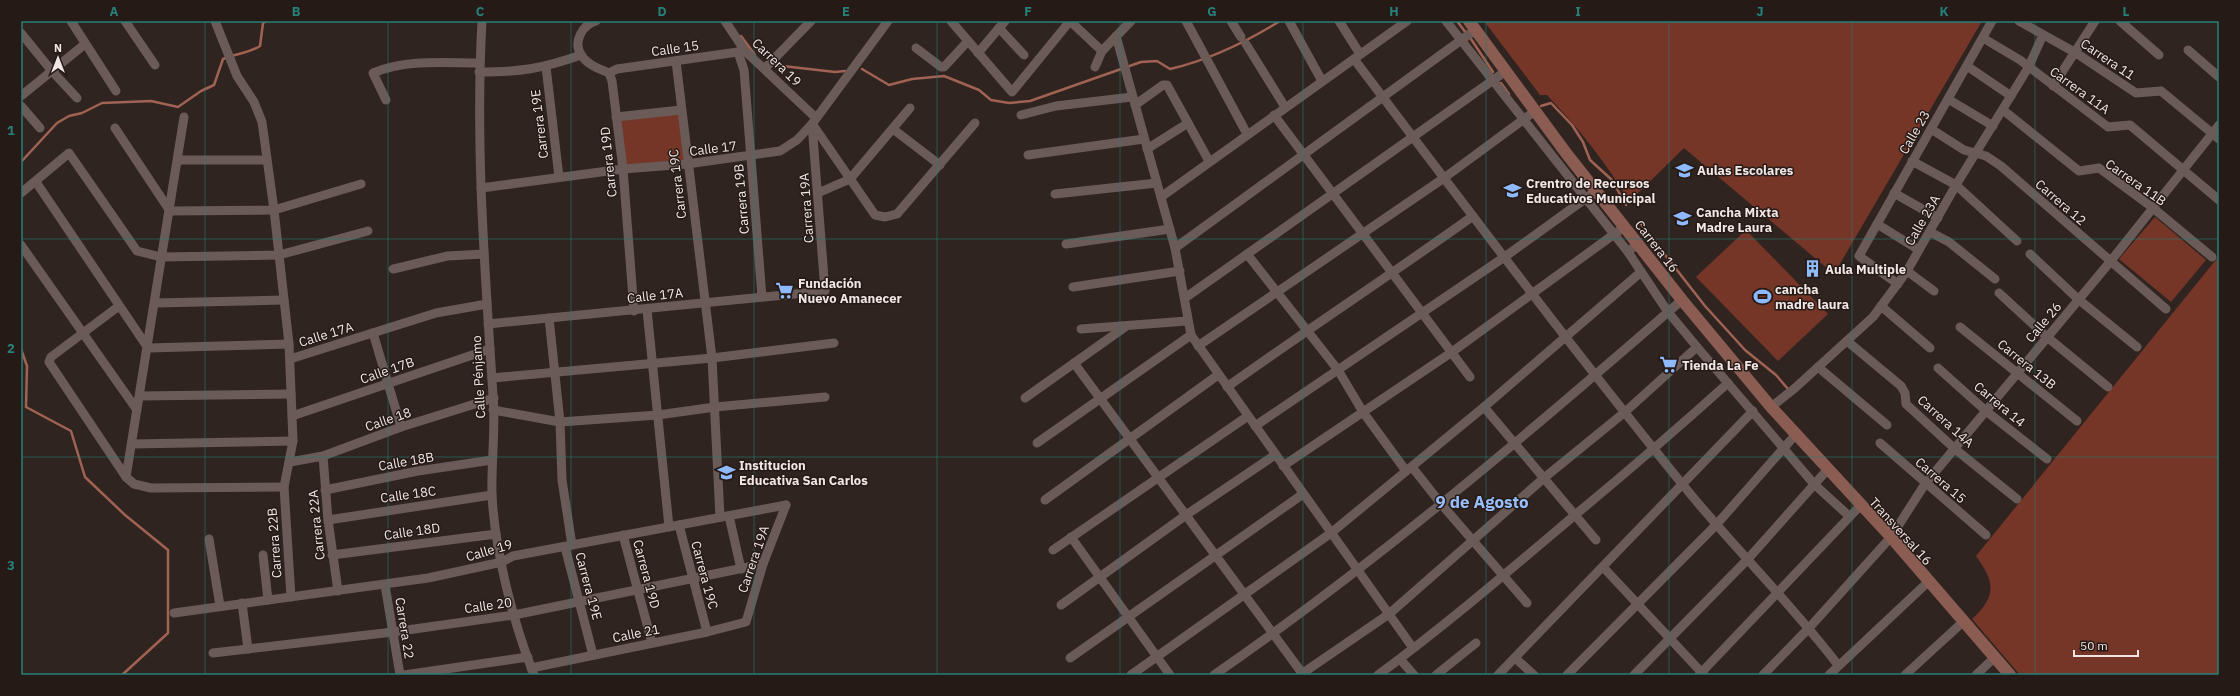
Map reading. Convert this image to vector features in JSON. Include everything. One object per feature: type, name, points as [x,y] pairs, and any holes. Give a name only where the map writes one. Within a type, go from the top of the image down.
[{"type":"main road","name":"Carrera 16","points":[[1472,26],[1535,111],[1564,161],[1632,248],[1682,300],[1771,407]]},
{"type":"main road","name":"Transversal 16","points":[[1771,407],[1797,433],[1860,506],[1891,538],[2010,675]]},
{"type":"street","points":[[71,21],[116,91]]},
{"type":"street","points":[[125,21],[155,66]]},
{"type":"street","name":"Carrera 22B","points":[[215,21],[237,76],[254,102],[262,122],[274,210],[290,359],[293,441],[284,487],[291,597]]},
{"type":"street","name":"Calle Pénjamo","points":[[482,21],[479,67],[481,188],[488,324],[494,398],[492,495],[496,534],[514,615],[532,671]]},
{"type":"street","points":[[596,21],[589,23],[582,28],[579,41],[581,55],[591,65],[609,73]]},
{"type":"street","name":"Carrera 19","points":[[725,21],[742,52],[765,68],[814,121],[850,180],[875,215],[885,217],[897,214],[940,165]]},
{"type":"street","points":[[765,68],[811,21]]},
{"type":"street","name":"Calle 17","points":[[481,188],[623,169],[688,164],[751,156],[788,147],[814,121],[888,21]]},
{"type":"street","points":[[951,21],[1012,92],[1070,21],[1102,51]]},
{"type":"street","points":[[1095,67],[1102,51],[1131,21]]},
{"type":"street","points":[[1186,21],[1247,134]]},
{"type":"street","points":[[1231,21],[1285,108]]},
{"type":"street","points":[[1339,21],[1357,56],[1383,98],[1504,257],[1682,484],[1716,525],[1809,628],[1838,665]]},
{"type":"street","points":[[1446,21],[1494,80],[1523,120],[1564,161]]},
{"type":"street","name":"Calle 23","points":[[1898,284],[1859,256],[1992,21]]},
{"type":"street","name":"Carrera 11","points":[[2019,21],[2076,53],[2136,93],[2160,91],[2216,136]]},
{"type":"street","points":[[2053,86],[2076,53],[2095,21]]},
{"type":"street","points":[[2120,21],[2159,55]]},
{"type":"street","points":[[1290,23],[1322,81]]},
{"type":"street","points":[[1161,197],[1401,23]]},
{"type":"street","points":[[978,53],[1002,25],[1024,55]]},
{"type":"street","points":[[1176,248],[1461,41],[1472,26]]},
{"type":"street","points":[[21,33],[51,70],[77,98]]},
{"type":"street","name":"Calle 23A","points":[[1771,407],[1818,367],[1872,317],[1898,284],[1930,232],[1956,185],[2028,68],[2043,35]]},
{"type":"street","points":[[1116,36],[1124,59],[1144,139],[1176,248],[1187,321],[1191,335],[1413,648]]},
{"type":"street","name":"Carrera 11A","points":[[1983,38],[2020,60],[2028,68],[2108,127],[2130,125],[2219,200]]},
{"type":"street","points":[[916,48],[941,67],[944,67],[968,41]]},
{"type":"street","points":[[21,96],[51,70],[85,44]]},
{"type":"street","points":[[2188,50],[2219,76]]},
{"type":"street","name":"Calle 15","points":[[609,73],[617,69],[742,52]]},
{"type":"street","name":"Carrera 19B","points":[[742,52],[762,297]]},
{"type":"street","points":[[386,100],[373,73],[410,62],[479,67],[516,72],[546,67],[581,55]]},
{"type":"street","name":"Carrera 19C","points":[[676,61],[712,358],[725,516]]},
{"type":"street","points":[[1967,66],[2011,96]]},
{"type":"street","name":"Carrera 19E","points":[[546,67],[559,178]]},
{"type":"street","points":[[1184,298],[1506,71]]},
{"type":"street","name":"Carrera 19D","points":[[609,73],[612,81],[623,169],[634,311]]},
{"type":"street","points":[[1021,115],[1056,106],[1134,101],[1163,85],[1167,85],[1209,161]]},
{"type":"street","points":[[1948,98],[1993,126]]},
{"type":"street","points":[[21,106],[40,128]]},
{"type":"street","points":[[818,193],[850,180],[910,108]]},
{"type":"street","points":[[616,117],[681,110]]},
{"type":"street","name":"Carrera 11B","points":[[2003,110],[2079,170],[2099,168],[2153,208],[2212,257]]},
{"type":"street","points":[[1198,346],[1278,293],[1362,233],[1444,178],[1535,111]]},
{"type":"street","points":[[1274,115],[1470,377]]},
{"type":"street","points":[[126,477],[148,348],[161,257],[179,160],[184,117]]},
{"type":"street","name":"Carrera 19A","points":[[814,121],[825,291]]},
{"type":"street","points":[[893,129],[940,165],[975,123]]},
{"type":"street","points":[[1147,149],[1188,123]]},
{"type":"street","name":"Calle 26","points":[[1763,675],[1809,628],[1891,538],[1925,484],[2110,262],[2183,170],[2216,136],[2219,125]]},
{"type":"street","points":[[115,128],[170,210]]},
{"type":"street","name":"Carrera 12","points":[[1931,129],[1964,150],[1986,156],[2000,166],[2166,309]]},
{"type":"street","points":[[1028,155],[1144,139]]},
{"type":"street","points":[[21,194],[69,153],[137,251],[161,257],[279,255],[368,231]]},
{"type":"street","points":[[179,160],[266,160]]},
{"type":"street","points":[[1912,161],[1956,185],[2017,241]]},
{"type":"street","points":[[36,182],[148,348]]},
{"type":"street","points":[[1055,194],[1157,183]]},
{"type":"street","points":[[170,210],[274,210],[361,184]]},
{"type":"street","points":[[1894,193],[1938,218]]},
{"type":"street","points":[[1255,426],[1504,257],[1591,194]]},
{"type":"street","points":[[1227,387],[1306,330],[1393,274],[1473,216]]},
{"type":"street","points":[[1877,224],[1919,250]]},
{"type":"street","points":[[1066,244],[1170,229]]},
{"type":"street","points":[[1283,466],[1452,352],[1620,231]]},
{"type":"street","points":[[1930,232],[1949,242],[1995,279]]},
{"type":"street","points":[[21,245],[137,410]]},
{"type":"street","points":[[1632,248],[1641,272],[1668,312],[1814,484],[1850,516]]},
{"type":"street","points":[[393,269],[447,256],[484,254]]},
{"type":"street","points":[[1247,254],[1338,370],[1363,412],[1409,469],[1527,603]]},
{"type":"street","points":[[2030,254],[2078,299],[2137,347]]},
{"type":"street","points":[[1073,288],[1180,271]]},
{"type":"street","points":[[1907,271],[1934,291]]},
{"type":"street","points":[[1131,675],[1245,596],[1331,533],[1484,407],[1641,272]]},
{"type":"street","name":"Calle 17A","points":[[488,324],[647,310],[825,291]]},
{"type":"street","points":[[1999,293],[2047,337],[2108,387]]},
{"type":"street","points":[[155,303],[284,300]]},
{"type":"street","points":[[1214,675],[1273,634],[1358,571],[1442,505],[1682,300]]},
{"type":"street","name":"Calle 17A","points":[[290,359],[436,313],[487,304]]},
{"type":"street","points":[[119,306],[51,357],[49,362],[126,477],[134,484],[151,488],[284,487]]},
{"type":"street","points":[[1881,306],[1930,348]]},
{"type":"street","points":[[647,310],[669,527]]},
{"type":"street","name":"Carrera 19E","points":[[549,318],[560,422],[562,480],[569,546],[579,602],[593,655]]},
{"type":"street","points":[[1081,329],[1125,327],[1187,321]]},
{"type":"street","points":[[1025,398],[1125,327]]},
{"type":"street","name":"Carrera 13B","points":[[1960,327],[2018,372],[2077,421]]},
{"type":"street","points":[[373,333],[401,428]]},
{"type":"street","points":[[1037,443],[1191,335]]},
{"type":"street","name":"Carrera 14A","points":[[1847,341],[1901,386],[1905,393],[1906,404],[1955,449],[2017,499]]},
{"type":"street","points":[[492,378],[712,358],[834,343]]},
{"type":"street","points":[[148,348],[289,344]]},
{"type":"street","points":[[1074,363],[1301,674],[1389,614],[1473,542],[1544,478],[1625,412],[1697,347]]},
{"type":"street","name":"Calle 17B","points":[[292,416],[490,348]]},
{"type":"street","points":[[1818,367],[1887,425]]},
{"type":"street","name":"Carrera 14","points":[[1938,368],[1986,411],[2048,459]]},
{"type":"street","points":[[1045,500],[1218,375]]},
{"type":"street","points":[[1378,675],[1503,577],[1575,515],[1655,450],[1728,384]]},
{"type":"street","points":[[140,396],[291,394]]},
{"type":"street","points":[[493,410],[560,422],[658,415],[715,407],[825,397]]},
{"type":"street","name":"Calle 18","points":[[290,462],[323,456],[401,428],[494,398]]},
{"type":"street","points":[[1484,407],[1596,540]]},
{"type":"street","points":[[1498,675],[1753,411]]},
{"type":"street","points":[[1053,550],[1248,416]]},
{"type":"street","points":[[1567,675],[1716,525],[1797,433]]},
{"type":"street","points":[[132,444],[293,441]]},
{"type":"street","name":"Carrera 15","points":[[1880,443],[1925,484],[1986,535]]},
{"type":"street","points":[[1061,606],[1186,516],[1275,455]]},
{"type":"street","name":"Carrera 22A","points":[[323,456],[328,520],[338,591]]},
{"type":"street","name":"Calle 18B","points":[[325,490],[418,471],[492,460]]},
{"type":"street","points":[[1634,675],[1747,560],[1828,469]]},
{"type":"street","points":[[1070,658],[1303,494]]},
{"type":"street","name":"Calle 18C","points":[[328,520],[492,495]]},
{"type":"street","name":"Carrera 19A","points":[[746,622],[763,564],[786,504]]},
{"type":"street","name":"Calle 19","points":[[174,613],[384,585],[502,562],[513,556],[786,504]]},
{"type":"street","points":[[1602,567],[1702,674],[1860,506]]},
{"type":"street","points":[[725,516],[741,569]]},
{"type":"street","name":"Carrera 19C","points":[[679,525],[707,632]]},
{"type":"street","name":"Calle 18D","points":[[332,555],[496,534]]},
{"type":"street","name":"Carrera 19D","points":[[623,536],[652,643]]},
{"type":"street","points":[[1071,538],[1170,675]]},
{"type":"street","points":[[209,539],[220,606]]},
{"type":"street","points":[[263,555],[268,600]]},
{"type":"street","name":"Calle 20","points":[[213,653],[393,632],[514,615],[763,564]]},
{"type":"street","points":[[1830,674],[1928,582]]},
{"type":"street","name":"Carrera 22","points":[[384,585],[400,675]]},
{"type":"street","points":[[242,603],[248,649]]},
{"type":"street","points":[[1905,675],[1964,621]]},
{"type":"street","name":"Calle 21","points":[[532,671],[593,655],[707,632],[746,622]]},
{"type":"street","points":[[1436,675],[1476,643]]},
{"type":"street","points":[[404,675],[528,657]]},
{"type":"street","points":[[1976,675],[1995,657]]},
{"type":"street","points":[[1515,658],[1534,675]]},
{"type":"street","points":[[1400,659],[1414,675]]},
{"type":"shaded area","points":[[1484,21],[1982,21],[1834,274],[1684,148],[1629,202],[1611,173],[1591,146],[1547,95],[1540,95]]},
{"type":"shaded area","points":[[679,113],[684,160],[625,166],[620,120]]},
{"type":"shaded area","points":[[2155,217],[2206,260],[2171,302],[2119,259]]},
{"type":"shaded area","name":"cancha madre laura","points":[[1746,230],[1828,314],[1778,361],[1696,277]]},
{"type":"shaded area","points":[[2219,256],[2219,675],[2020,675],[1972,619],[1986,603],[1990,589],[1990,581],[1976,556]]},
{"type":"waterway","points":[[21,162],[57,123],[69,116],[82,113],[102,103],[151,101],[178,107],[201,91],[214,85],[223,59],[260,46],[263,23],[267,21]]},
{"type":"waterway","points":[[862,69],[889,85],[912,79],[944,76],[979,90],[991,100],[1009,103],[1030,101],[1141,62],[1157,61],[1170,69],[1199,61],[1227,50],[1280,21]]},
{"type":"waterway","points":[[1457,21],[1466,33]]},
{"type":"waterway","points":[[741,36],[755,55]]},
{"type":"waterway","points":[[1471,39],[1493,72]]},
{"type":"waterway","points":[[774,65],[835,72],[845,71]]},
{"type":"waterway","points":[[1501,83],[1509,94]]},
{"type":"waterway","points":[[1541,106],[1551,103],[1572,125],[1583,142],[1590,160],[1612,180],[1626,205]]},
{"type":"waterway","points":[[1641,224],[1705,306],[1745,350],[1776,375],[1788,389]]},
{"type":"waterway","points":[[21,349],[27,366],[26,407],[71,431],[85,477],[125,515],[168,550],[168,633],[122,675]]},
{"type":"place","name":"Aulas Escolares","points":[[1684,170]]},
{"type":"place","name":"Crentro de Recursos Educativos Municipal","points":[[1513,190]]},
{"type":"place","name":"Cancha Mixta Madre Laura","points":[[1683,219]]},
{"type":"place","name":"Aula Multiple","points":[[1812,269]]},
{"type":"place","name":"Fundación Nuevo Amanecer","points":[[785,290]]},
{"type":"place","name":"cancha madre laura","points":[[1762,296]]},
{"type":"place","name":"Tienda La Fe","points":[[1669,365]]},
{"type":"place","name":"Institucion Educativa San Carlos","points":[[726,472]]},
{"type":"district","name":"9 de Agosto","points":[[1482,502]]}]
